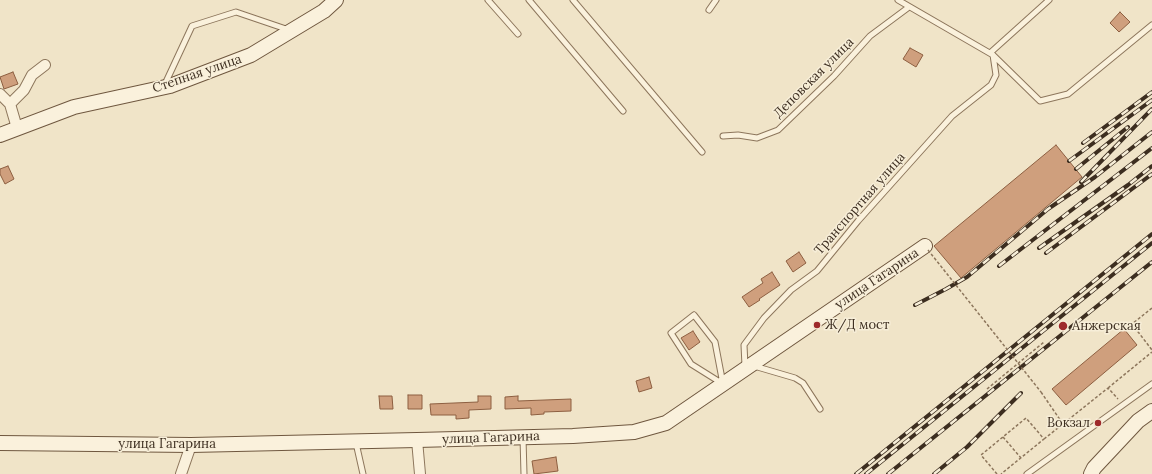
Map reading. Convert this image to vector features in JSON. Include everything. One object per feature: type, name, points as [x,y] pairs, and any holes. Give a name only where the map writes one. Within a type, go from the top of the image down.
[{"type":"street","name":"Степная улица","points":[[0,135],[74,108],[164,88],[251,55],[324,11],[336,0]]},
{"type":"street","points":[[10,104],[24,90],[32,75],[45,65]]},
{"type":"street","points":[[0,94],[10,104],[17,128]]},
{"type":"street","name":"улица Гагарина","points":[[0,443],[192,444],[356,442],[634,432],[666,423],[927,248]]},
{"type":"street","points":[[1091,474],[1094,468],[1138,421],[1152,411]]},
{"type":"street","points":[[417,440],[420,474]]},
{"type":"street","points":[[181,474],[192,444]]},
{"type":"lane","points":[[488,0],[518,34]]},
{"type":"lane","points":[[530,0],[623,111]]},
{"type":"lane","points":[[574,0],[702,152]]},
{"type":"lane","points":[[709,10],[716,0]]},
{"type":"lane","points":[[992,54],[1049,0]]},
{"type":"lane","points":[[901,1],[992,54],[1040,101],[1068,94],[1152,25]]},
{"type":"lane","name":"Деповская улица","points":[[723,136],[738,135],[757,138],[778,130],[834,76],[870,36],[909,6]]},
{"type":"lane","points":[[164,88],[192,26],[236,12],[291,31]]},
{"type":"lane","name":"Транспортная улица","points":[[748,367],[744,345],[764,318],[791,290],[817,271],[858,221],[952,116],[991,85],[996,75],[992,54]]},
{"type":"lane","points":[[694,315],[715,342],[723,384],[691,364],[670,333],[694,315]]},
{"type":"lane","points":[[748,367],[795,378],[803,383],[820,409]]},
{"type":"lane","points":[[1028,474],[1152,384]]},
{"type":"lane","points":[[523,437],[524,474]]},
{"type":"lane","points":[[356,442],[363,474]]},
{"type":"path","points":[[927,248],[1041,392],[1063,424]]},
{"type":"path","points":[[1001,474],[1152,351],[1132,324],[1152,308]]},
{"type":"path","points":[[987,388],[1044,342]]},
{"type":"path","points":[[1108,388],[1123,405]]},
{"type":"path","points":[[997,474],[981,455],[1026,418],[1044,439]]},
{"type":"path","points":[[1003,437],[1021,458]]},
{"type":"building","points":[[1120,12],[1130,22],[1119,32],[1110,23]]},
{"type":"building","points":[[910,48],[923,55],[916,67],[903,59]]},
{"type":"building","points":[[13,72],[18,84],[4,89],[0,77]]},
{"type":"building","points":[[1056,145],[1082,177],[961,278],[934,246]]},
{"type":"building","points":[[8,166],[14,179],[5,184],[0,174],[0,169]]},
{"type":"building","points":[[799,252],[806,263],[793,272],[786,261]]},
{"type":"building","points":[[772,272],[780,285],[749,307],[742,297],[763,283],[761,279]]},
{"type":"building","name":"Анжерская","points":[[1124,329],[1137,345],[1066,405],[1052,389]]},
{"type":"building","points":[[693,331],[700,342],[689,350],[681,338]]},
{"type":"building","points":[[649,377],[652,388],[639,392],[636,381]]},
{"type":"building","points":[[408,395],[422,395],[422,409],[408,409]]},
{"type":"building","points":[[379,396],[392,396],[393,409],[380,409]]},
{"type":"building","points":[[478,396],[491,396],[491,409],[469,410],[469,418],[456,419],[456,415],[431,415],[430,404],[478,402]]},
{"type":"building","points":[[518,396],[518,401],[571,399],[571,411],[544,412],[544,414],[531,415],[531,408],[505,409],[505,397]]},
{"type":"building","points":[[556,457],[558,471],[534,474],[532,461]]},
{"type":"railway","points":[[1083,143],[1152,92]]},
{"type":"railway","points":[[1069,161],[1152,100]]},
{"type":"railway","points":[[1081,182],[1152,109]]},
{"type":"railway","points":[[1076,169],[1128,127]]},
{"type":"railway","points":[[915,305],[967,277],[1048,209],[1095,177],[1152,132]]},
{"type":"railway","points":[[999,266],[1152,148]]},
{"type":"railway","points":[[1039,248],[1128,185],[1152,166]]},
{"type":"railway","points":[[1046,253],[1152,174]]},
{"type":"railway","points":[[856,474],[1152,234]]},
{"type":"railway","points":[[866,474],[1152,243]]},
{"type":"railway","points":[[888,474],[1152,262]]},
{"type":"railway","points":[[934,474],[967,447],[1021,393]]},
{"type":"place","name":"Ж/Д мост","points":[[817,325]]},
{"type":"place","name":"Анжерская","points":[[1063,326]]},
{"type":"place","name":"Вокзал","points":[[1098,423]]}]
